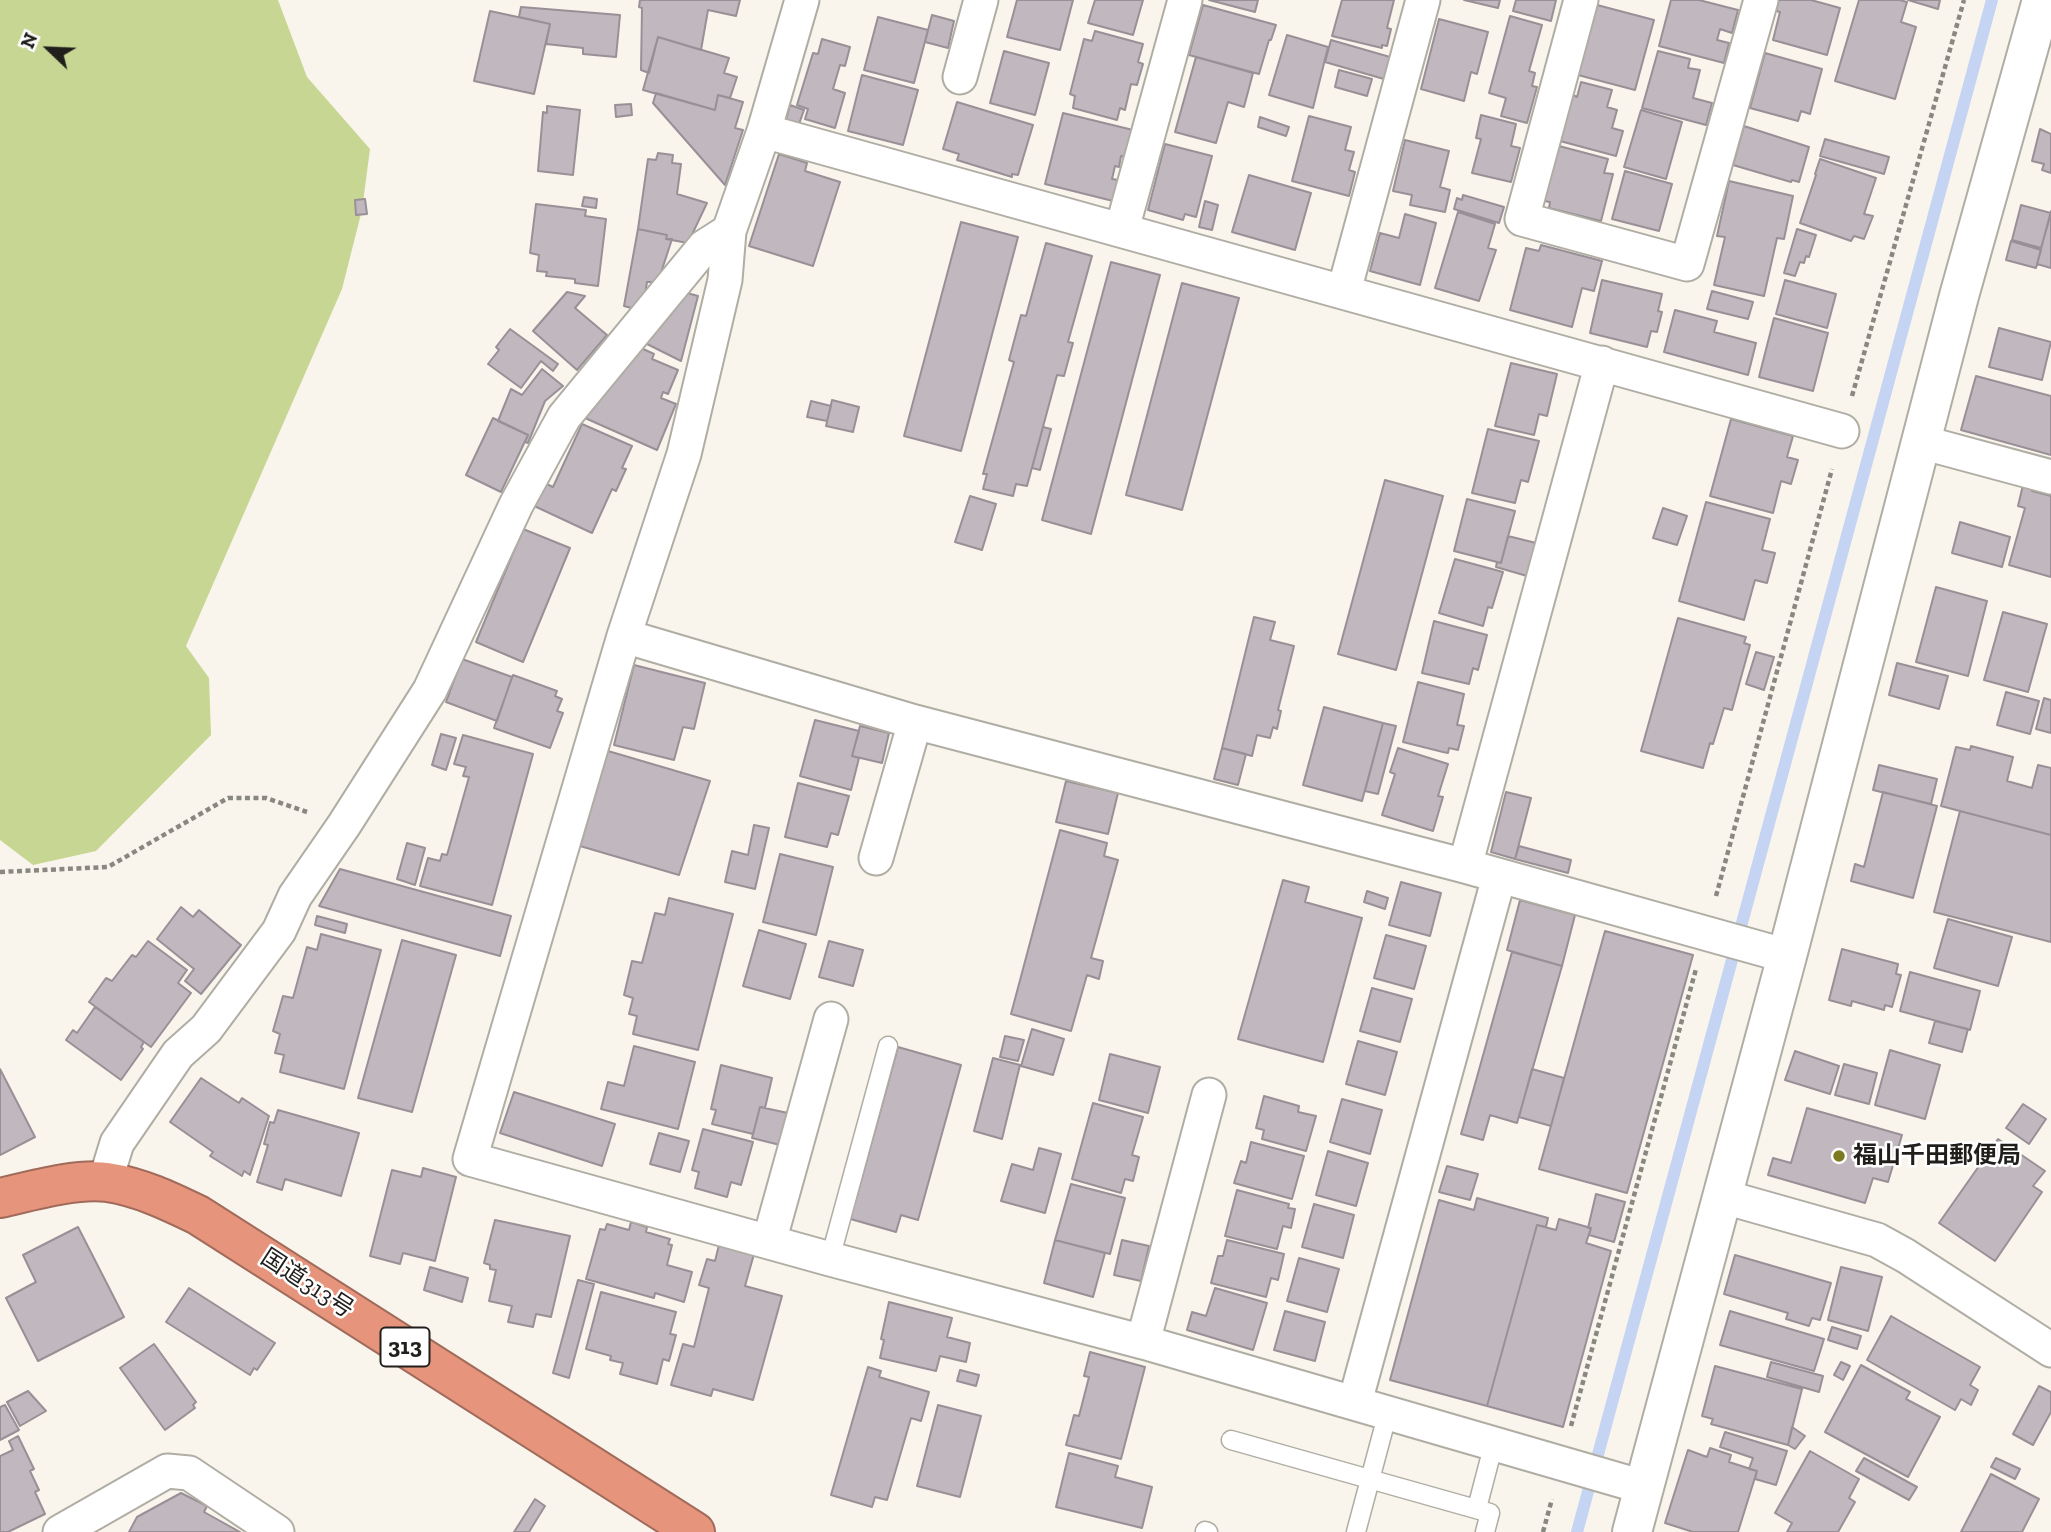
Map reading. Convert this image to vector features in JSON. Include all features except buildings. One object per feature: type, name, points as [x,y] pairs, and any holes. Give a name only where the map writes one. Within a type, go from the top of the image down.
[{"type":"highway","name":"国道313号","points":[[0,1198],[58,1185],[105,1182],[156,1194],[198,1215],[695,1532]]},
{"type":"street","points":[[802,0],[764,131],[730,231],[725,280],[684,454],[624,636],[470,1159],[1143,1342],[1630,1483]]},
{"type":"street","points":[[960,77],[981,0]]},
{"type":"street","points":[[1122,229],[1185,0]]},
{"type":"street","points":[[1344,291],[1423,0]]},
{"type":"street","points":[[1581,0],[1522,219],[1687,264],[1761,0]]},
{"type":"street","points":[[1632,1532],[1630,1483],[1721,1196],[1771,951],[1921,442],[2042,0]]},
{"type":"street","points":[[764,131],[1842,431]]},
{"type":"street","points":[[105,1182],[117,1143],[178,1054],[206,1030],[279,931],[295,896],[430,690],[516,505],[564,417],[704,247],[730,231]]},
{"type":"street","points":[[1465,866],[1602,363]]},
{"type":"street","points":[[1921,442],[2051,477]]},
{"type":"street","points":[[624,636],[915,722],[1465,866],[1771,951]]},
{"type":"street","points":[[876,858],[915,722]]},
{"type":"street","points":[[1355,1402],[1499,877]]},
{"type":"street","points":[[769,1242],[831,1019]]},
{"type":"street","points":[[1143,1342],[1209,1095]]},
{"type":"street","points":[[1721,1196],[1877,1240],[2051,1350]]},
{"type":"street","points":[[60,1532],[167,1471],[189,1472],[277,1532]]},
{"type":"lane","points":[[830,1259],[888,1046]]},
{"type":"lane","points":[[1356,1532],[1388,1412]]},
{"type":"lane","points":[[1231,1440],[1477,1508],[1490,1513],[1485,1532]]},
{"type":"lane","points":[[1477,1508],[1494,1443]]},
{"type":"path","points":[[1543,1532],[1567,1465],[1712,936],[1842,431],[1964,0]]},
{"type":"path","points":[[0,872],[108,867],[228,799],[265,798],[344,825]]},
{"type":"green space","points":[[0,0],[278,0],[307,77],[370,149],[362,210],[342,289],[186,646],[209,678],[211,735],[96,851],[33,865],[0,840]]},
{"type":"waterway","points":[[1577,1532],[1992,0]]},
{"type":"place","name":"福山千田郵便局","points":[[1839,1156]]}]
